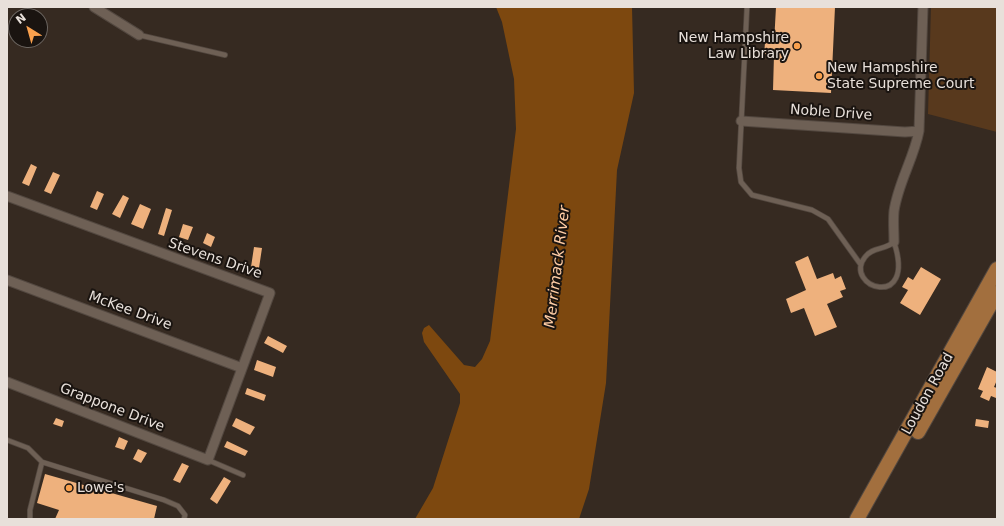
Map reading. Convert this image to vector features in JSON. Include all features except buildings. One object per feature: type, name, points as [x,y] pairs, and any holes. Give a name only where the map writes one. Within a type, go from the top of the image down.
[{"type":"main road","name":"Loudon Road","points":[[857,519],[997,269]]},
{"type":"main road","name":"Loudon Road","points":[[868,519],[997,293]]},
{"type":"street","points":[[94,7],[139,35]]},
{"type":"street","points":[[894,242],[894,210],[903,178],[916,149],[919,131],[923,7]]},
{"type":"street","name":"Noble Drive","points":[[741,121],[905,132],[919,131]]},
{"type":"street","name":"Stevens Drive","points":[[7,196],[270,293],[208,460]]},
{"type":"street","name":"McKee Drive","points":[[7,280],[242,368]]},
{"type":"street","name":"Grappone Drive","points":[[7,382],[208,460]]},
{"type":"lane","points":[[747,7],[738,168],[741,182],[752,195],[812,210],[828,220],[861,265],[862,277],[877,288],[889,285],[894,281],[899,270],[898,253],[894,242],[890,246],[873,250],[867,254],[861,265]]},
{"type":"lane","points":[[139,35],[226,55]]},
{"type":"lane","points":[[7,440],[28,448],[42,462],[164,500],[178,506],[185,515],[184,519]]},
{"type":"lane","points":[[208,460],[243,475]]},
{"type":"lane","points":[[30,519],[30,510],[42,462]]},
{"type":"shaded area","points":[[931,7],[997,7],[997,132],[928,114]]},
{"type":"water","name":"Merrimack River","points":[[496,7],[632,7],[634,93],[617,170],[606,383],[589,489],[579,519],[415,519],[433,488],[460,403],[460,394],[424,342],[422,333],[424,328],[429,325],[464,365],[475,367],[482,359],[490,341],[516,129],[514,79],[502,22]]},
{"type":"place","name":"New Hampshire Law Library","points":[[797,46]]},
{"type":"place","name":"New Hampshire State Supreme Court","points":[[819,76]]},
{"type":"place","name":"Lowe's","points":[[69,488]]}]
